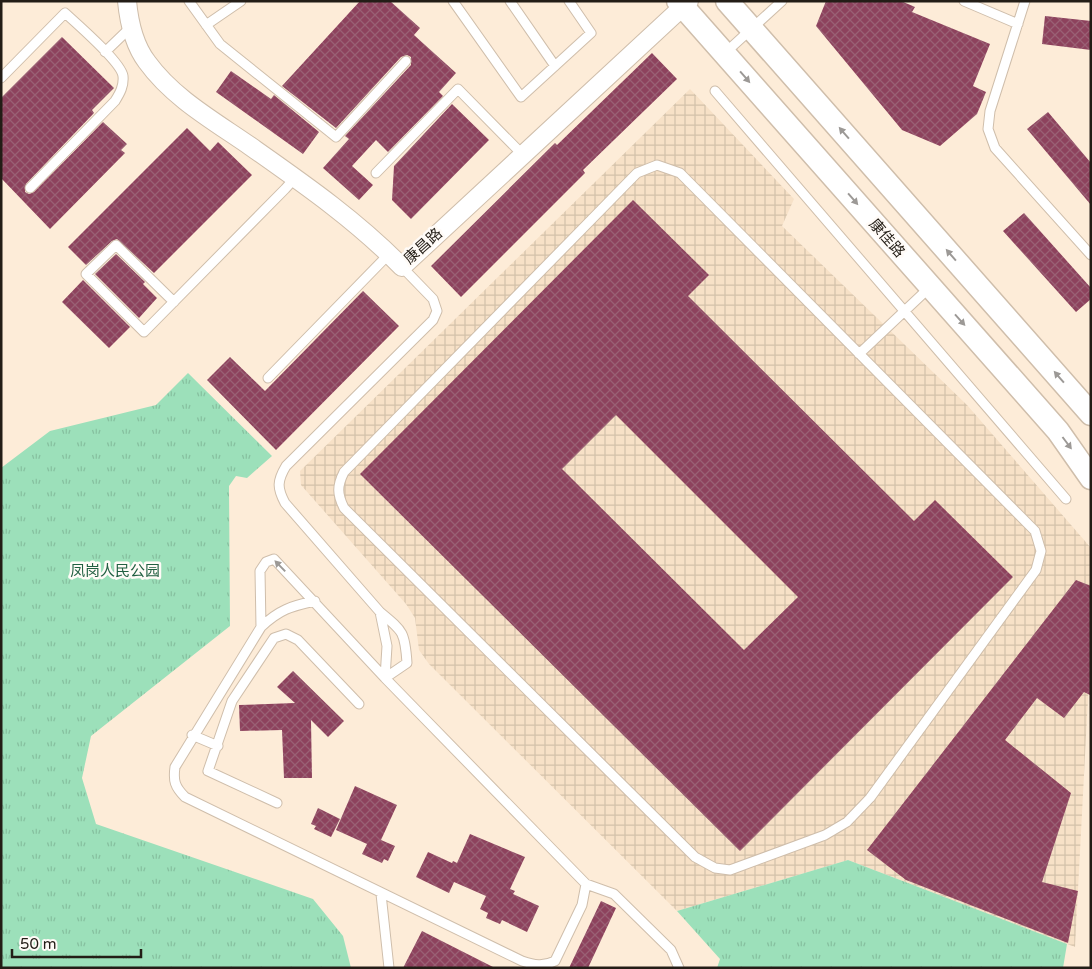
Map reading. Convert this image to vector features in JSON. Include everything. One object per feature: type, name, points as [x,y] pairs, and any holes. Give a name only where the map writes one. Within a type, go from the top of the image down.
[{"type":"street","name":"康昌路","points":[[128,1],[131,27],[137,44],[146,61],[171,89],[352,220],[402,267],[683,3]]},
{"type":"street","points":[[727,1],[1091,414]]},
{"type":"street","name":"康佳路","points":[[683,3],[724,53],[1058,431],[1091,478]]},
{"type":"lane","points":[[189,1],[220,44],[336,137],[406,61]]},
{"type":"lane","points":[[206,25],[241,1]]},
{"type":"lane","points":[[453,1],[521,97],[591,33],[569,1]]},
{"type":"lane","points":[[510,1],[555,66]]},
{"type":"lane","points":[[724,53],[782,1]]},
{"type":"lane","points":[[964,1],[1018,24]]},
{"type":"lane","points":[[1025,1],[990,111],[988,130],[995,148],[1091,255]]},
{"type":"lane","points":[[1,78],[65,13],[116,63],[123,74],[123,88],[115,101],[30,188]]},
{"type":"lane","points":[[105,52],[131,27]]},
{"type":"lane","points":[[376,172],[458,89],[523,155]]},
{"type":"lane","points":[[715,91],[1066,499]]},
{"type":"lane","points":[[657,165],[680,172],[859,354],[1035,531],[1040,552],[1036,570],[875,790],[847,822],[825,835],[730,870],[715,868],[695,857],[344,508],[338,496],[338,484],[344,472],[637,173],[657,165]]},
{"type":"lane","points":[[174,302],[116,245],[86,274],[144,332],[174,302],[295,178]]},
{"type":"lane","points":[[268,378],[389,254]]},
{"type":"lane","points":[[384,678],[407,663],[406,645],[402,631],[380,612],[286,503],[279,492],[278,479],[286,466],[433,320],[437,311],[433,299],[402,267]]},
{"type":"lane","points":[[859,354],[930,286]]},
{"type":"lane","points":[[261,627],[260,571],[266,562],[274,560],[315,600],[384,678],[586,884],[614,894],[671,950],[679,968]]},
{"type":"lane","points":[[315,600],[275,613],[261,627],[192,735],[175,767],[173,778],[176,789],[185,798],[381,894],[522,961],[538,966],[555,961],[560,953],[582,905],[586,884]]},
{"type":"lane","points":[[380,612],[387,646],[384,678]]},
{"type":"lane","points":[[277,803],[208,771],[232,701],[274,638],[286,634],[298,640],[359,704]]},
{"type":"lane","points":[[192,735],[218,746]]},
{"type":"lane","points":[[381,894],[389,968]]},
{"type":"shaded area","points":[[690,89],[794,199],[782,226],[967,405],[1091,548],[1091,641],[1075,947],[848,860],[677,911],[429,664],[419,650],[415,618],[406,604],[301,485],[300,471]]},
{"type":"green space","name":"凤岗人民公园","points":[[188,373],[272,456],[247,478],[236,476],[229,486],[230,626],[91,736],[82,778],[96,824],[313,899],[343,936],[351,968],[1,968],[1,468],[50,431],[156,405]]},
{"type":"green space","points":[[848,860],[1067,944],[1063,968],[717,968],[720,959],[677,911]]},
{"type":"building","points":[[360,1],[390,1],[420,28],[414,35],[456,73],[439,92],[443,96],[388,152],[376,140],[352,166],[373,185],[359,200],[323,168],[349,139],[345,136],[411,65],[411,57],[407,55],[401,57],[336,128],[282,86]]},
{"type":"building","points":[[826,1],[901,1],[915,7],[912,12],[990,44],[973,86],[986,92],[977,114],[940,146],[902,130],[816,26]]},
{"type":"building","points":[[1045,16],[1091,21],[1091,50],[1042,44]]},
{"type":"building","points":[[62,37],[114,88],[92,110],[94,113],[26,184],[25,192],[29,194],[34,192],[103,122],[127,144],[121,150],[125,153],[50,229],[1,178],[1,98]]},
{"type":"building","points":[[652,53],[677,79],[583,170],[585,173],[461,297],[431,266],[555,143],[557,145]]},
{"type":"building","points":[[231,71],[271,99],[274,95],[319,132],[303,154],[216,92]]},
{"type":"building","points":[[452,104],[489,140],[411,219],[392,200],[394,166]]},
{"type":"building","points":[[1048,112],[1091,163],[1091,205],[1027,129]]},
{"type":"building","points":[[187,128],[210,151],[218,142],[252,175],[154,273],[117,239],[112,241],[86,265],[68,247]]},
{"type":"building","points":[[633,200],[709,275],[688,296],[914,521],[935,500],[1013,577],[740,851],[360,474]],"holes":[[[616,415],[798,597],[744,650],[562,469]]]},
{"type":"building","points":[[1024,213],[1091,288],[1091,299],[1076,312],[1003,231]]},
{"type":"building","points":[[116,254],[145,282],[143,284],[157,298],[139,318],[95,274]]},
{"type":"building","points":[[83,280],[130,327],[109,348],[62,302]]},
{"type":"building","points":[[363,291],[399,326],[276,450],[207,380],[230,357],[265,391]]},
{"type":"building","points":[[1076,580],[1091,586],[1090,695],[1084,692],[1064,718],[1037,698],[1005,740],[1071,793],[1042,882],[1078,891],[1068,943],[906,880],[867,850]]},
{"type":"building","points":[[293,671],[344,721],[328,737],[311,720],[312,778],[284,778],[282,730],[240,731],[239,705],[295,703],[277,687]]},
{"type":"building","points":[[355,786],[397,805],[381,840],[395,846],[388,861],[384,859],[382,863],[362,854],[367,844],[336,830]]},
{"type":"building","points":[[318,808],[340,819],[331,837],[314,829],[316,826],[311,824]]},
{"type":"building","points":[[470,834],[525,857],[510,889],[515,891],[513,894],[539,906],[527,932],[502,920],[500,924],[486,918],[488,913],[480,909],[486,896],[454,882],[449,893],[416,877],[428,852],[452,863],[453,861],[457,863]]},
{"type":"building","points":[[601,901],[616,908],[588,968],[569,968]]},
{"type":"building","points":[[422,931],[495,968],[403,968]]}]
